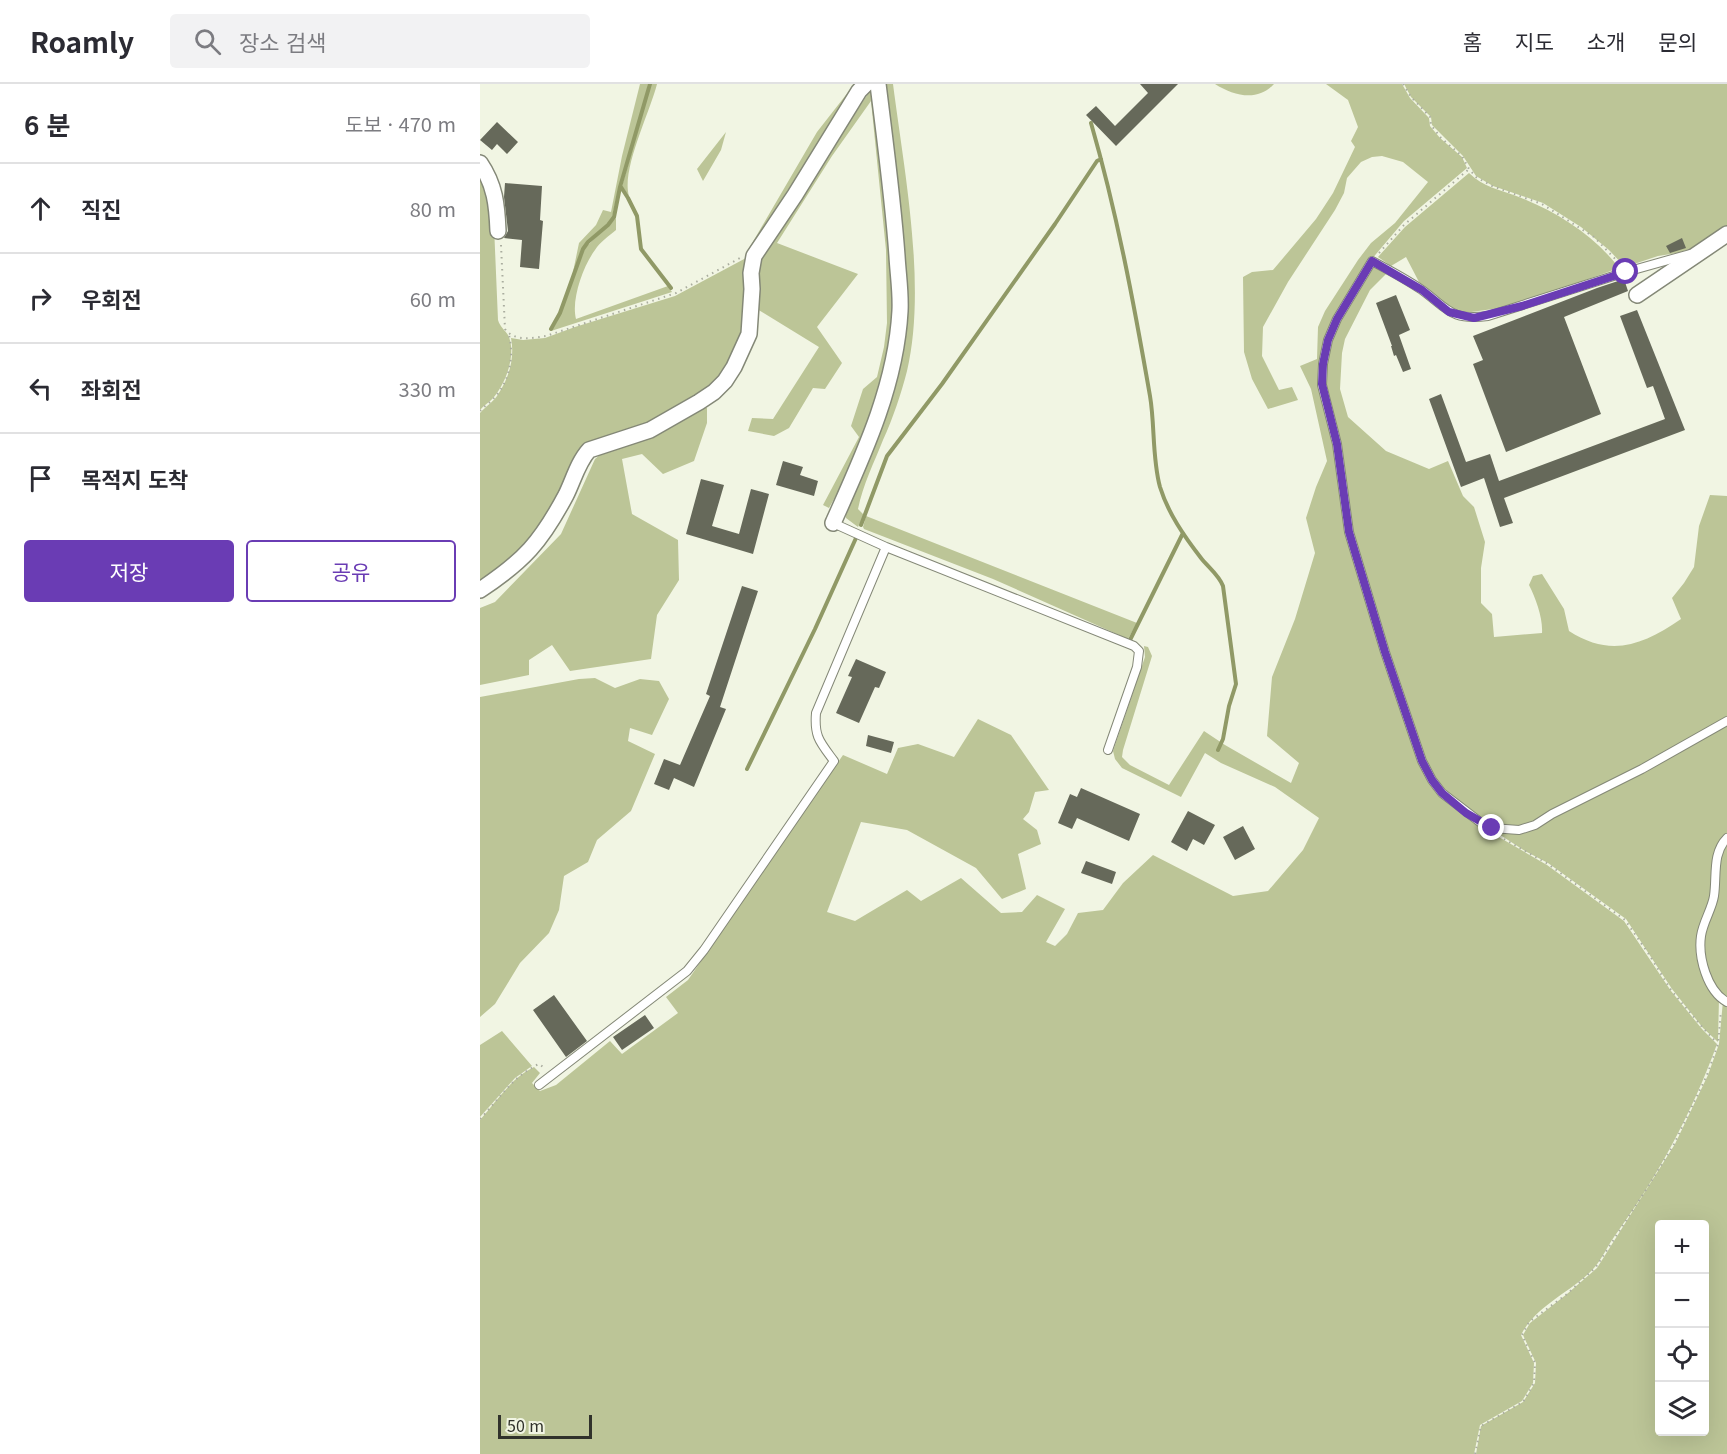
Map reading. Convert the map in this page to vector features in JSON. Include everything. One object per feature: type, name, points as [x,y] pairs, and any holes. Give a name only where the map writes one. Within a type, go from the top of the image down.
[{"type":"street","points":[[480,590],[520,561],[540,540],[557,512],[584,455],[589,450],[650,430],[699,402],[725,381],[749,334],[751,263],[859,91],[866,84]]},
{"type":"street","points":[[833,523],[863,455],[888,383],[896,349],[900,309],[895,224],[878,84]]},
{"type":"street","points":[[480,163],[490,178],[493,188],[497,204],[498,231]]},
{"type":"street","points":[[1637,295],[1727,234]]},
{"type":"lane","points":[[1703,251],[1626,272],[1522,306],[1474,318],[1449,312],[1422,290],[1372,261],[1337,319],[1328,340],[1322,384],[1337,444],[1349,532],[1385,652],[1422,761],[1442,793],[1480,822],[1492,828],[1518,830],[1535,825],[1727,721]]},
{"type":"lane","points":[[833,523],[886,547],[1124,641],[1139,651],[1137,667],[1108,750]]},
{"type":"lane","points":[[538,1085],[687,971],[704,950],[834,761],[821,744],[814,729],[816,713],[886,547]]},
{"type":"lane","points":[[1724,1000],[1710,982],[1700,951],[1701,934],[1714,898],[1717,857],[1722,843],[1727,838]]},
{"type":"path","points":[[1403,84],[1411,97],[1430,117],[1431,125],[1441,138],[1462,156],[1476,177],[1492,186],[1542,204],[1580,228],[1609,250],[1626,272]]},
{"type":"path","points":[[1372,261],[1404,225],[1469,169]]},
{"type":"path","points":[[480,411],[495,398],[509,369],[512,348],[509,335],[505,330],[503,252],[498,231]]},
{"type":"path","points":[[509,335],[527,339],[546,336],[676,293],[759,250]]},
{"type":"path","points":[[1497,835],[1548,864],[1625,920],[1671,990],[1718,1044]]},
{"type":"path","points":[[1475,1454],[1481,1426],[1523,1402],[1534,1383],[1535,1363],[1522,1335],[1529,1322],[1567,1294],[1596,1267],[1674,1144],[1707,1075],[1718,1044],[1724,1000]]},
{"type":"path","points":[[480,1119],[516,1078],[528,1069],[539,1064],[553,1074]]},
{"type":"green space","points":[[640,84],[648,84],[647,94],[619,186],[612,218],[606,227],[587,242],[573,272],[579,243],[596,225],[603,210],[611,212]]},
{"type":"green space","points":[[651,84],[657,84],[632,157],[629,171],[629,196],[622,186]]},
{"type":"green space","points":[[884,84],[893,84],[908,190],[914,266],[913,338],[899,397],[863,491],[858,509],[864,515],[858,527],[846,518],[845,513],[899,364]]},
{"type":"green space","points":[[1215,84],[1274,84],[1261,93],[1246,95],[1230,92]]},
{"type":"green space","points":[[1326,84],[1402,84],[1410,98],[1429,118],[1430,126],[1462,157],[1467,168],[1404,221],[1371,260],[1357,280],[1321,363],[1336,444],[1347,532],[1430,781],[1497,836],[1547,865],[1624,921],[1671,991],[1717,1044],[1685,1120],[1645,1192],[1600,1261],[1585,1277],[1536,1315],[1521,1335],[1534,1363],[1533,1383],[1522,1401],[1480,1425],[1474,1454],[480,1454],[480,1120],[518,1077],[534,1067],[540,1073],[532,1083],[540,1091],[556,1085],[610,1041],[622,1054],[678,1013],[666,997],[688,980],[843,755],[887,774],[898,748],[918,744],[954,757],[978,719],[1011,735],[1049,790],[1035,792],[1029,812],[1023,819],[1037,830],[1041,844],[1018,854],[1026,889],[1002,899],[976,868],[907,830],[861,822],[827,912],[855,921],[907,890],[921,901],[961,878],[1001,913],[1022,912],[1037,895],[1065,909],[1046,942],[1055,946],[1067,934],[1078,913],[1103,910],[1123,883],[1153,855],[1233,896],[1268,891],[1303,850],[1319,818],[1275,787],[1221,763],[1205,753],[1181,797],[1122,768],[1115,759],[1113,751],[1145,657],[1144,646],[1148,647],[1152,656],[1123,750],[1122,757],[1130,765],[1169,785],[1204,731],[1291,783],[1299,763],[1267,736],[1272,677],[1295,619],[1315,553],[1306,518],[1327,461],[1311,389],[1300,366],[1317,359],[1318,327],[1325,311],[1358,260],[1371,243],[1395,223],[1428,182],[1403,162],[1382,156],[1361,162],[1347,178],[1344,193],[1335,210],[1288,282],[1263,327],[1262,356],[1279,390],[1292,387],[1298,400],[1268,409],[1252,379],[1244,352],[1243,277],[1252,272],[1273,270],[1316,219],[1333,193],[1355,147],[1351,141],[1358,127],[1348,100]]},
{"type":"green space","points":[[1404,84],[1727,84],[1727,228],[1697,247],[1625,267],[1609,250],[1581,227],[1543,203],[1493,186],[1476,176],[1463,156],[1432,125],[1431,117],[1411,97]]},
{"type":"green space","points":[[854,87],[758,249],[747,252],[817,132]]},
{"type":"green space","points":[[871,89],[874,89],[895,296],[892,353],[861,450],[829,508],[823,505],[859,437],[851,426],[863,389],[877,377],[887,323],[886,250],[871,101],[832,156],[777,243],[858,274],[817,327],[842,363],[825,389],[813,388],[789,428],[774,436],[748,431],[752,418],[773,419],[819,347],[757,309],[756,272],[763,255]]},
{"type":"green space","points":[[726,132],[721,150],[703,181],[697,169]]},
{"type":"green space","points":[[480,167],[494,226],[498,320],[508,335],[511,359],[503,384],[494,397],[480,410]]},
{"type":"green space","points":[[1469,173],[1486,185],[1519,197],[1561,217],[1598,245],[1619,268],[1500,308],[1464,313],[1449,307],[1419,282],[1406,257],[1391,266],[1378,257],[1405,227]]},
{"type":"green space","points":[[616,218],[616,230],[597,247],[582,274],[575,302],[576,319],[668,286],[672,292],[551,331],[557,322],[585,248]]},
{"type":"green space","points":[[746,258],[749,315],[722,381],[675,414],[595,446],[553,517],[480,589],[480,413],[495,398],[505,383],[511,361],[511,338],[523,340],[545,338],[675,296]]},
{"type":"green space","points":[[1372,264],[1388,272],[1370,290],[1345,339],[1340,389],[1348,417],[1386,451],[1429,469],[1448,461],[1463,496],[1474,507],[1485,542],[1481,568],[1481,603],[1492,614],[1494,637],[1542,633],[1538,609],[1529,585],[1533,576],[1542,574],[1564,609],[1569,631],[1584,639],[1613,646],[1626,645],[1653,636],[1667,628],[1681,619],[1672,598],[1694,567],[1699,526],[1710,495],[1727,496],[1727,719],[1534,823],[1518,828],[1493,826],[1481,820],[1443,792],[1424,760],[1351,531],[1324,384],[1330,341],[1339,319]]},
{"type":"green space","points":[[702,408],[707,408],[707,423],[694,461],[663,474],[642,454],[622,459],[632,514],[678,540],[679,580],[657,615],[651,659],[570,671],[552,645],[529,660],[529,675],[480,685],[480,608],[495,602],[561,534],[595,459],[602,453]]},
{"type":"green space","points":[[866,516],[1137,623],[1128,639],[993,579],[864,529]]},
{"type":"green space","points":[[595,678],[615,688],[640,679],[659,681],[669,699],[652,735],[630,728],[628,741],[655,754],[631,811],[597,840],[588,862],[564,876],[559,910],[549,933],[520,963],[495,1004],[480,1017],[480,697]]},
{"type":"green space","points":[[1727,723],[1727,835],[1720,842],[1712,898],[1698,952],[1719,998],[1718,1042],[1703,1028],[1672,989],[1626,919],[1548,863],[1491,829],[1519,832]]},
{"type":"green space","points":[[1727,841],[1727,1000],[1711,981],[1705,964],[1703,935],[1718,857]]},
{"type":"green space","points":[[1723,1001],[1727,1003],[1727,1454],[1476,1454],[1481,1426],[1523,1402],[1535,1383],[1536,1363],[1523,1335],[1530,1323],[1597,1268],[1675,1144],[1708,1075],[1719,1044]]},
{"type":"green space","points":[[502,1031],[532,1066],[515,1078],[480,1117],[480,1045]]},
{"type":"building","points":[[1140,84],[1178,84],[1116,146],[1086,115],[1096,106],[1115,126],[1148,93]]},
{"type":"building","points":[[497,122],[518,142],[507,154],[497,144],[492,150],[480,140]]},
{"type":"building","points":[[505,183],[542,186],[540,220],[543,221],[539,269],[520,267],[522,240],[504,238],[508,231],[504,197]]},
{"type":"building","points":[[1682,238],[1686,248],[1670,253],[1666,246]]},
{"type":"building","points":[[1624,279],[1628,291],[1564,317],[1601,414],[1506,452],[1473,364],[1483,360],[1473,336]]},
{"type":"building","points":[[1396,295],[1410,330],[1399,335],[1411,369],[1403,372],[1396,355],[1394,356],[1376,303]]},
{"type":"building","points":[[1637,310],[1685,430],[1504,498],[1513,523],[1500,527],[1484,478],[1461,487],[1429,399],[1441,394],[1466,462],[1490,454],[1499,481],[1665,419],[1653,386],[1647,388],[1620,316]]},
{"type":"building","points":[[783,461],[803,467],[800,475],[818,481],[814,496],[776,485]]},
{"type":"building","points":[[701,479],[724,485],[712,526],[739,534],[751,489],[769,494],[753,554],[686,534]]},
{"type":"building","points":[[742,586],[758,591],[720,707],[726,709],[694,787],[674,778],[669,790],[654,784],[664,759],[680,765],[710,696],[706,694]]},
{"type":"building","points":[[856,659],[886,672],[879,688],[875,687],[859,723],[836,713],[852,677],[848,676]]},
{"type":"building","points":[[868,735],[894,742],[891,753],[866,746]]},
{"type":"building","points":[[1081,788],[1140,814],[1129,841],[1077,818],[1072,829],[1058,823],[1070,794],[1077,797]]},
{"type":"building","points":[[1188,811],[1215,825],[1204,845],[1193,839],[1187,851],[1171,842]]},
{"type":"building","points":[[1243,826],[1255,849],[1235,860],[1223,837]]},
{"type":"building","points":[[1086,861],[1116,872],[1112,884],[1081,873]]},
{"type":"building","points":[[554,995],[587,1041],[566,1057],[533,1010]]},
{"type":"building","points":[[645,1015],[654,1028],[622,1050],[613,1037]]},
{"type":"waterway","points":[[551,329],[560,313],[583,249],[614,217],[620,187],[650,84]]},
{"type":"waterway","points":[[1091,123],[1117,225],[1138,327],[1150,396],[1160,487],[1167,506],[1183,533],[1223,586],[1236,684],[1223,739],[1218,750]]},
{"type":"waterway","points":[[861,525],[887,456],[942,384],[1097,161],[1101,159]]},
{"type":"waterway","points":[[621,187],[637,216],[641,249],[671,288]]},
{"type":"waterway","points":[[1130,640],[1183,533]]},
{"type":"waterway","points":[[747,769],[856,538]]},
{"type":"route","points":[[1492,828],[1466,813],[1442,793],[1432,780],[1422,761],[1385,652],[1349,532],[1337,444],[1322,384],[1328,340],[1337,319],[1372,261],[1422,290],[1449,312],[1474,318],[1522,306],[1626,272]]}]
